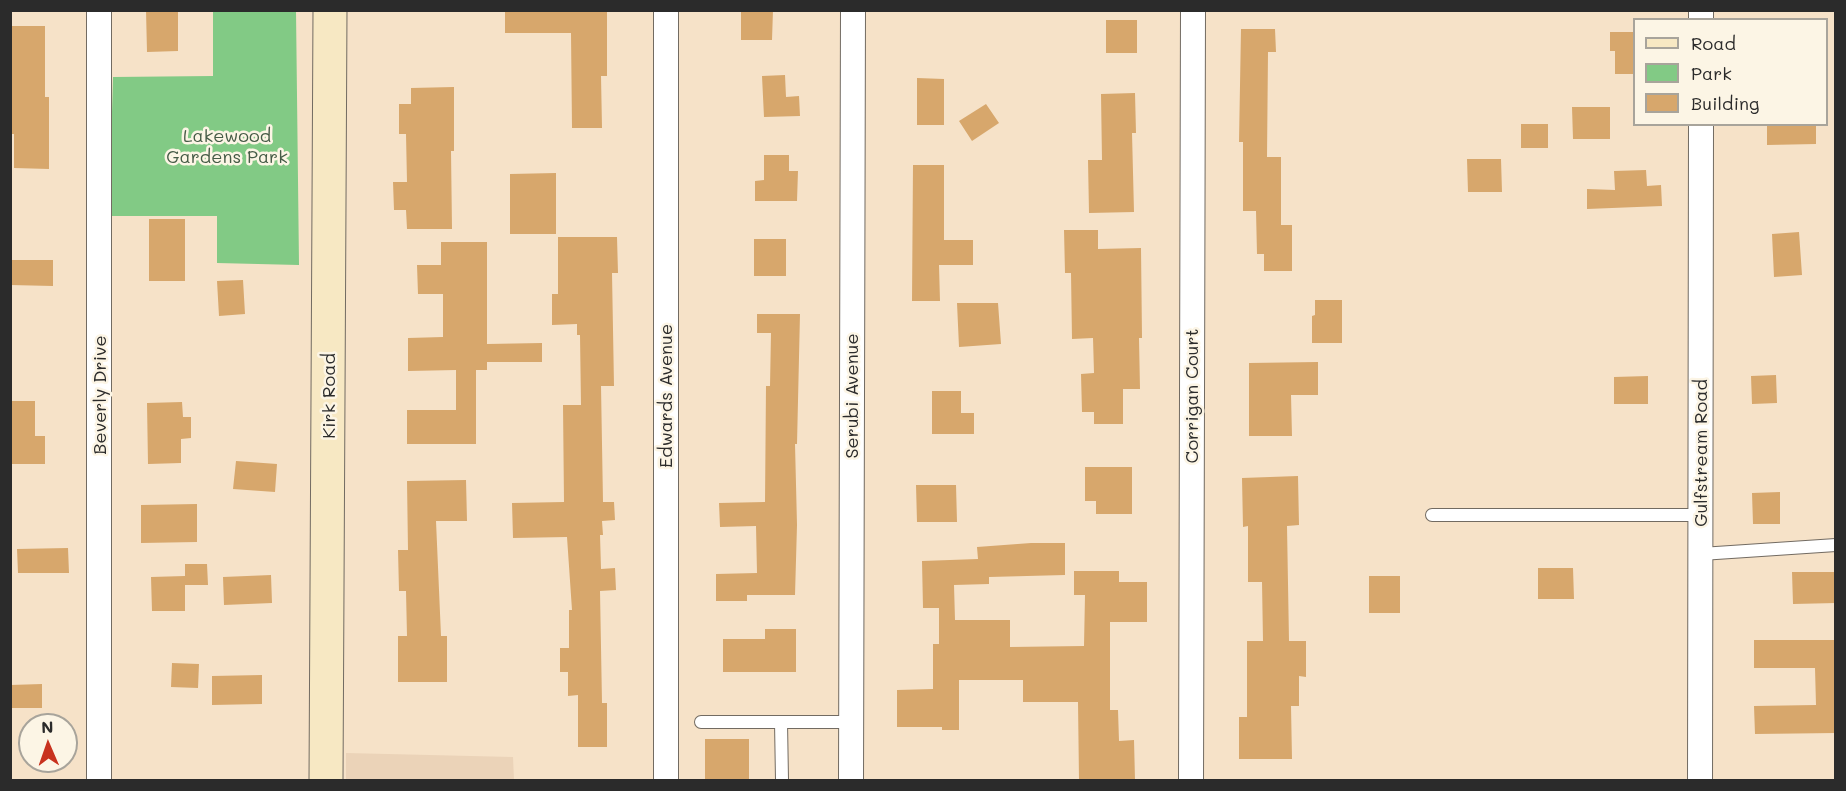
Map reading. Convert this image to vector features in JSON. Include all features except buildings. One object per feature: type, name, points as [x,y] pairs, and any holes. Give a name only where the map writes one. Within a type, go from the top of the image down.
[{"type":"street","name":"Beverly Drive","points":[[99,10],[99,780]]},
{"type":"street","name":"Kirk Road","points":[[326,780],[330,10]]},
{"type":"street","name":"Edwards Avenue","points":[[666,10],[666,780]]},
{"type":"street","name":"Serubi Avenue","points":[[850,780],[853,10]]},
{"type":"street","name":"Corrigan Court","points":[[1191,780],[1193,10]]},
{"type":"street","name":"Gulfstream Road","points":[[1700,780],[1701,126]]},
{"type":"lane","points":[[1432,515],[1701,515]]},
{"type":"lane","points":[[1701,554],[1836,545]]},
{"type":"lane","points":[[700,722],[851,722]]},
{"type":"lane","points":[[781,722],[782,780]]},
{"type":"shaded area","points":[[346,753],[513,757],[514,780],[346,780]]},
{"type":"green space","name":"Lakewood Gardens Park","points":[[213,11],[296,11],[299,265],[217,263],[217,216],[109,216],[113,77],[213,76]]}]
